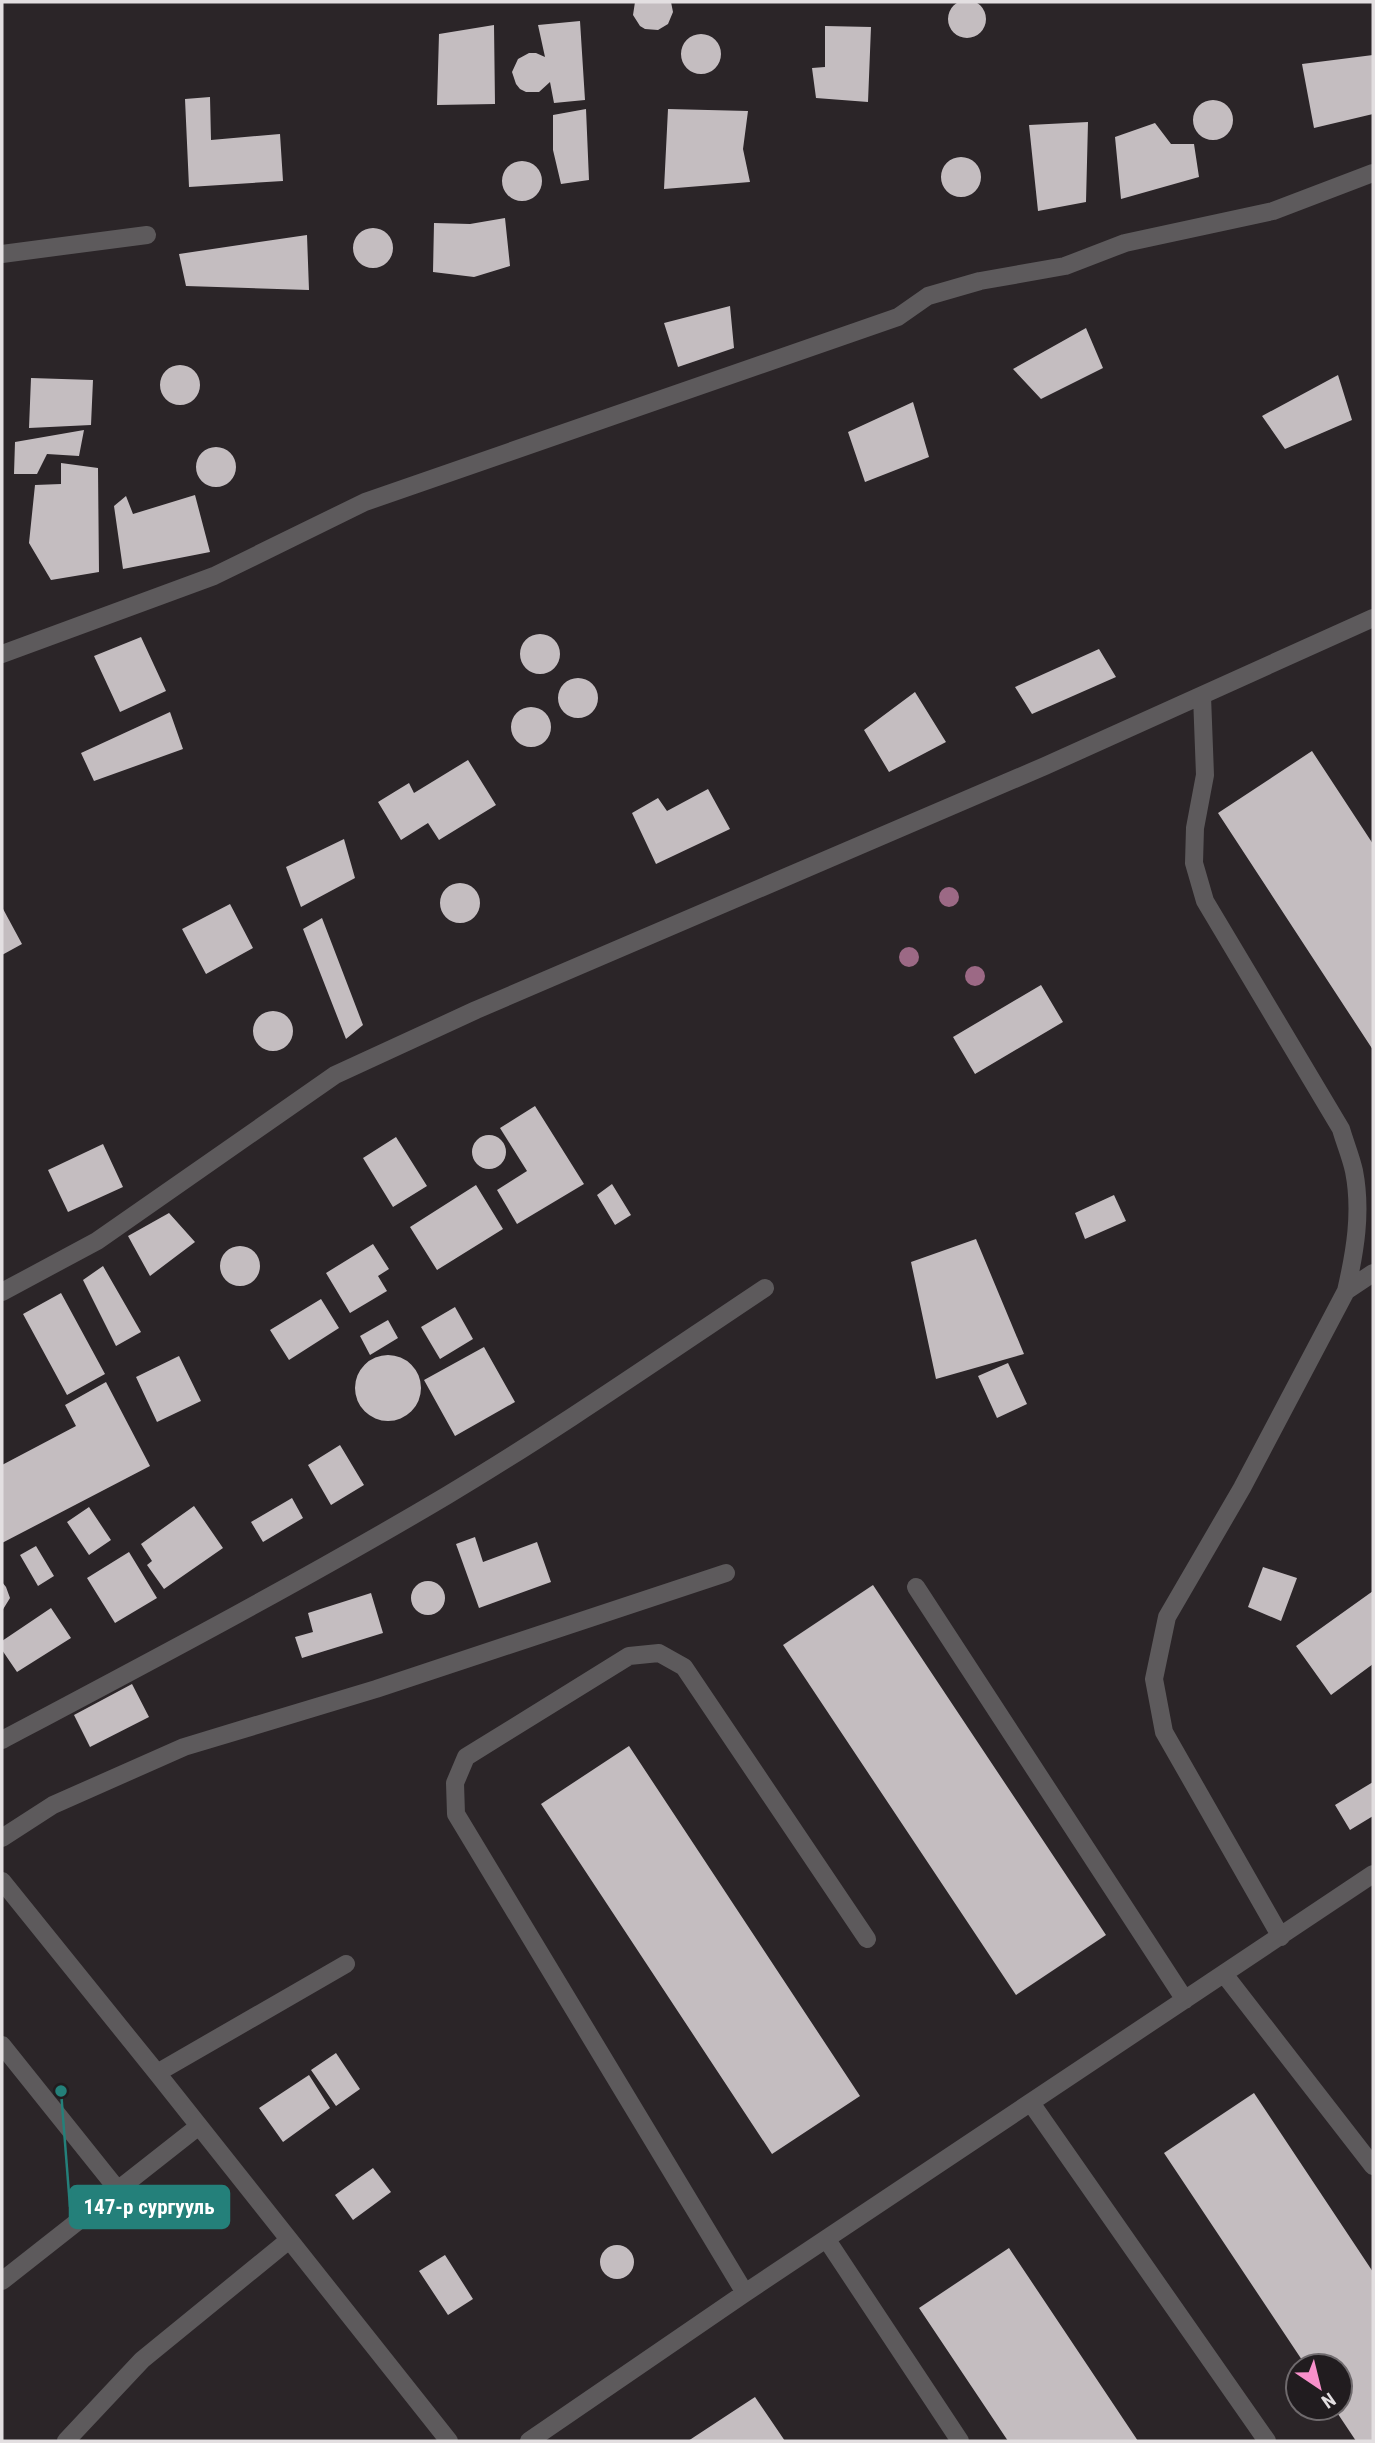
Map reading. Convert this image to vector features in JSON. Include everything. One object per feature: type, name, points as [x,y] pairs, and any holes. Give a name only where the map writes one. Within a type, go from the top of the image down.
[{"type":"street","points":[[2,654],[214,576],[365,502],[898,317],[928,296],[980,281],[1065,266],[1125,243],[1273,211],[1373,173]]},
{"type":"street","points":[[2,254],[147,235]]},
{"type":"street","points":[[2,1292],[97,1241],[335,1075],[476,1010],[1045,766],[1373,618]]},
{"type":"street","points":[[1202,696],[1205,775],[1195,828],[1194,863],[1205,901],[1341,1129],[1354,1171],[1358,1208],[1356,1247],[1346,1291],[1242,1489],[1167,1617],[1154,1679],[1164,1732],[1280,1937]]},
{"type":"street","points":[[1346,1291],[1373,1273]]},
{"type":"street","points":[[2,1740],[242,1612],[448,1494],[561,1424],[765,1288]]},
{"type":"street","points":[[2,1838],[53,1805],[184,1747],[376,1689],[726,1573]]},
{"type":"street","points":[[916,1587],[1185,2000]]},
{"type":"street","points":[[745,2293],[456,1814],[455,1783],[466,1757],[629,1656],[659,1653],[684,1667],[867,1939]]},
{"type":"street","points":[[529,2441],[745,2293],[1373,1874]]},
{"type":"street","points":[[2,1881],[449,2441]]},
{"type":"street","points":[[157,2073],[346,1964]]},
{"type":"street","points":[[1224,1974],[1373,2166]]},
{"type":"street","points":[[2,2045],[118,2190]]},
{"type":"street","points":[[1031,2103],[1267,2441]]},
{"type":"street","points":[[2,2281],[199,2126]]},
{"type":"street","points":[[66,2441],[142,2360],[289,2240]]},
{"type":"street","points":[[827,2240],[960,2441]]},
{"type":"building","points":[[967,0],[981,5],[986,19],[981,33],[967,38],[953,33],[948,19],[953,5]]},
{"type":"building","points":[[635,2],[671,2],[673,12],[668,24],[658,30],[640,26],[633,15]]},
{"type":"building","points":[[580,21],[585,100],[554,103],[550,82],[539,92],[520,89],[512,72],[518,59],[529,53],[545,57],[538,25]]},
{"type":"building","points":[[494,25],[495,104],[437,105],[439,34]]},
{"type":"building","points":[[825,26],[871,27],[868,102],[816,98],[812,68],[825,67]]},
{"type":"building","points":[[701,34],[715,40],[721,54],[715,68],[701,74],[687,68],[681,54],[687,40]]},
{"type":"building","points":[[1373,55],[1373,114],[1314,128],[1302,64]]},
{"type":"building","points":[[210,97],[211,140],[280,134],[283,181],[189,187],[185,99]]},
{"type":"building","points":[[1213,100],[1227,106],[1233,120],[1227,134],[1213,140],[1199,134],[1193,120],[1199,106]]},
{"type":"building","points":[[586,109],[589,180],[561,184],[553,150],[553,115]]},
{"type":"building","points":[[668,109],[748,111],[743,149],[750,182],[664,189]]},
{"type":"building","points":[[1088,122],[1086,202],[1038,211],[1029,125]]},
{"type":"building","points":[[1155,123],[1171,144],[1194,144],[1199,177],[1121,199],[1115,137]]},
{"type":"building","points":[[961,157],[975,163],[981,177],[975,191],[961,197],[947,191],[941,177],[947,163]]},
{"type":"building","points":[[522,161],[536,167],[542,181],[536,195],[522,201],[508,195],[502,181],[508,167]]},
{"type":"building","points":[[505,218],[510,266],[474,277],[433,272],[434,223],[470,224]]},
{"type":"building","points":[[373,228],[387,234],[393,248],[387,262],[373,268],[359,262],[353,248],[359,234]]},
{"type":"building","points":[[307,235],[309,290],[186,286],[179,254]]},
{"type":"building","points":[[730,306],[734,348],[678,367],[664,323]]},
{"type":"building","points":[[1086,328],[1103,368],[1041,399],[1013,369]]},
{"type":"building","points":[[180,365],[194,371],[200,385],[194,399],[180,405],[166,399],[160,385],[166,371]]},
{"type":"building","points":[[1338,375],[1352,420],[1285,449],[1262,416]]},
{"type":"building","points":[[31,378],[93,380],[91,425],[29,428]]},
{"type":"building","points":[[913,402],[929,457],[865,482],[848,432]]},
{"type":"building","points":[[84,430],[79,456],[47,454],[37,474],[14,474],[15,442]]},
{"type":"building","points":[[216,447],[230,453],[236,467],[230,481],[216,487],[202,481],[196,467],[202,453]]},
{"type":"building","points":[[61,463],[98,468],[99,572],[51,580],[29,543],[35,485],[61,484]]},
{"type":"building","points":[[195,495],[210,552],[123,569],[114,506],[126,496],[133,514]]},
{"type":"building","points":[[540,634],[554,640],[560,654],[554,668],[540,674],[526,668],[520,654],[526,640]]},
{"type":"building","points":[[141,637],[166,691],[120,712],[94,656]]},
{"type":"building","points":[[1099,649],[1116,677],[1032,714],[1015,687]]},
{"type":"building","points":[[578,678],[592,684],[598,698],[592,712],[578,718],[564,712],[558,698],[564,684]]},
{"type":"building","points":[[915,692],[946,742],[889,772],[864,730]]},
{"type":"building","points":[[531,707],[545,713],[551,727],[545,741],[531,747],[517,741],[511,727],[517,713]]},
{"type":"building","points":[[170,712],[183,749],[94,781],[81,753]]},
{"type":"building","points":[[1312,751],[1373,844],[1373,1050],[1218,813]]},
{"type":"building","points":[[468,760],[496,805],[439,840],[428,823],[401,840],[378,802],[409,783],[414,793]]},
{"type":"building","points":[[708,789],[730,829],[656,864],[632,813],[658,798],[667,811]]},
{"type":"building","points":[[344,839],[355,878],[301,907],[286,867]]},
{"type":"building","points":[[460,883],[474,889],[480,903],[474,917],[460,923],[446,917],[440,903],[446,889]]},
{"type":"building","points":[[230,904],[253,948],[206,974],[182,929]]},
{"type":"building","points":[[2,907],[22,944],[2,955]]},
{"type":"building","points":[[322,918],[363,1025],[346,1039],[303,929]]},
{"type":"building","points":[[1041,985],[1063,1022],[975,1074],[953,1037]]},
{"type":"building","points":[[273,1011],[287,1017],[293,1031],[287,1045],[273,1051],[259,1045],[253,1031],[259,1017]]},
{"type":"building","points":[[535,1106],[584,1184],[517,1224],[497,1190],[527,1171],[500,1128]]},
{"type":"building","points":[[489,1135],[501,1140],[506,1152],[501,1164],[489,1169],[477,1164],[472,1152],[477,1140]]},
{"type":"building","points":[[396,1137],[427,1186],[393,1207],[363,1158]]},
{"type":"building","points":[[103,1144],[123,1187],[68,1212],[48,1170]]},
{"type":"building","points":[[612,1184],[631,1215],[615,1225],[597,1195]]},
{"type":"building","points":[[476,1185],[503,1229],[437,1270],[410,1227]]},
{"type":"building","points":[[1114,1195],[1126,1221],[1085,1239],[1075,1213]]},
{"type":"building","points":[[169,1213],[195,1242],[150,1276],[128,1236]]},
{"type":"building","points":[[976,1239],[1024,1354],[936,1379],[911,1262]]},
{"type":"building","points":[[373,1244],[389,1269],[378,1276],[387,1291],[350,1313],[326,1273]]},
{"type":"building","points":[[240,1246],[254,1252],[260,1266],[254,1280],[240,1286],[226,1280],[220,1266],[226,1252]]},
{"type":"building","points":[[103,1266],[141,1332],[116,1346],[83,1280]]},
{"type":"building","points":[[61,1293],[105,1374],[67,1395],[23,1314]]},
{"type":"building","points":[[321,1299],[339,1328],[289,1360],[270,1330]]},
{"type":"building","points":[[455,1307],[473,1339],[440,1359],[421,1327]]},
{"type":"building","points":[[388,1320],[398,1338],[370,1355],[360,1336]]},
{"type":"building","points":[[484,1347],[515,1402],[455,1436],[424,1380]]},
{"type":"building","points":[[381,1355],[395,1355],[407,1360],[416,1369],[421,1388],[419,1401],[412,1412],[395,1421],[381,1421],[369,1416],[360,1407],[355,1395],[355,1381],[360,1369],[369,1360]]},
{"type":"building","points":[[179,1356],[201,1401],[157,1422],[136,1377]]},
{"type":"building","points":[[1008,1363],[1027,1404],[997,1418],[978,1376]]},
{"type":"building","points":[[106,1382],[150,1466],[2,1543],[2,1465],[76,1426],[65,1405]]},
{"type":"building","points":[[340,1445],[364,1485],[331,1505],[308,1465]]},
{"type":"building","points":[[292,1498],[303,1518],[263,1542],[251,1522]]},
{"type":"building","points":[[194,1506],[223,1548],[164,1589],[147,1565],[152,1561],[141,1544]]},
{"type":"building","points":[[89,1507],[111,1540],[89,1555],[67,1522]]},
{"type":"building","points":[[475,1537],[483,1562],[537,1542],[551,1582],[479,1608],[456,1544]]},
{"type":"building","points":[[36,1546],[54,1576],[38,1586],[20,1555]]},
{"type":"building","points":[[129,1552],[157,1598],[115,1623],[87,1578]]},
{"type":"building","points":[[1263,1567],[1297,1578],[1281,1621],[1248,1607]]},
{"type":"building","points":[[428,1581],[440,1586],[445,1598],[440,1610],[428,1615],[416,1610],[411,1598],[416,1586]]},
{"type":"building","points":[[2,1582],[10,1598],[2,1611]]},
{"type":"building","points":[[873,1585],[1106,1935],[1016,1995],[783,1645]]},
{"type":"building","points":[[1373,1591],[1373,1664],[1331,1695],[1296,1646]]},
{"type":"building","points":[[371,1593],[383,1633],[302,1658],[295,1637],[313,1632],[308,1613]]},
{"type":"building","points":[[51,1608],[71,1638],[17,1672],[2,1650],[2,1641]]},
{"type":"building","points":[[132,1684],[149,1717],[90,1747],[74,1715]]},
{"type":"building","points":[[629,1746],[860,2096],[772,2154],[541,1804]]},
{"type":"building","points":[[1373,1782],[1373,1816],[1350,1830],[1335,1805]]},
{"type":"building","points":[[336,2053],[360,2089],[336,2106],[311,2070]]},
{"type":"building","points":[[309,2075],[330,2108],[283,2142],[259,2108]]},
{"type":"building","points":[[1254,2093],[1373,2272],[1373,2441],[1356,2441],[1343,2422],[1354,2422],[1354,2352],[1297,2352],[1164,2153]]},
{"type":"building","points":[[373,2168],[391,2192],[353,2220],[335,2195]]},
{"type":"building","points":[[617,2245],[629,2250],[634,2262],[629,2274],[617,2279],[605,2274],[600,2262],[605,2250]]},
{"type":"building","points":[[1009,2248],[1138,2441],[1008,2441],[919,2308]]},
{"type":"building","points":[[445,2255],[473,2299],[448,2315],[419,2271]]},
{"type":"building","points":[[755,2397],[785,2441],[688,2441]]},
{"type":"place","name":"147-р сургууль","points":[[61,2091]]}]
